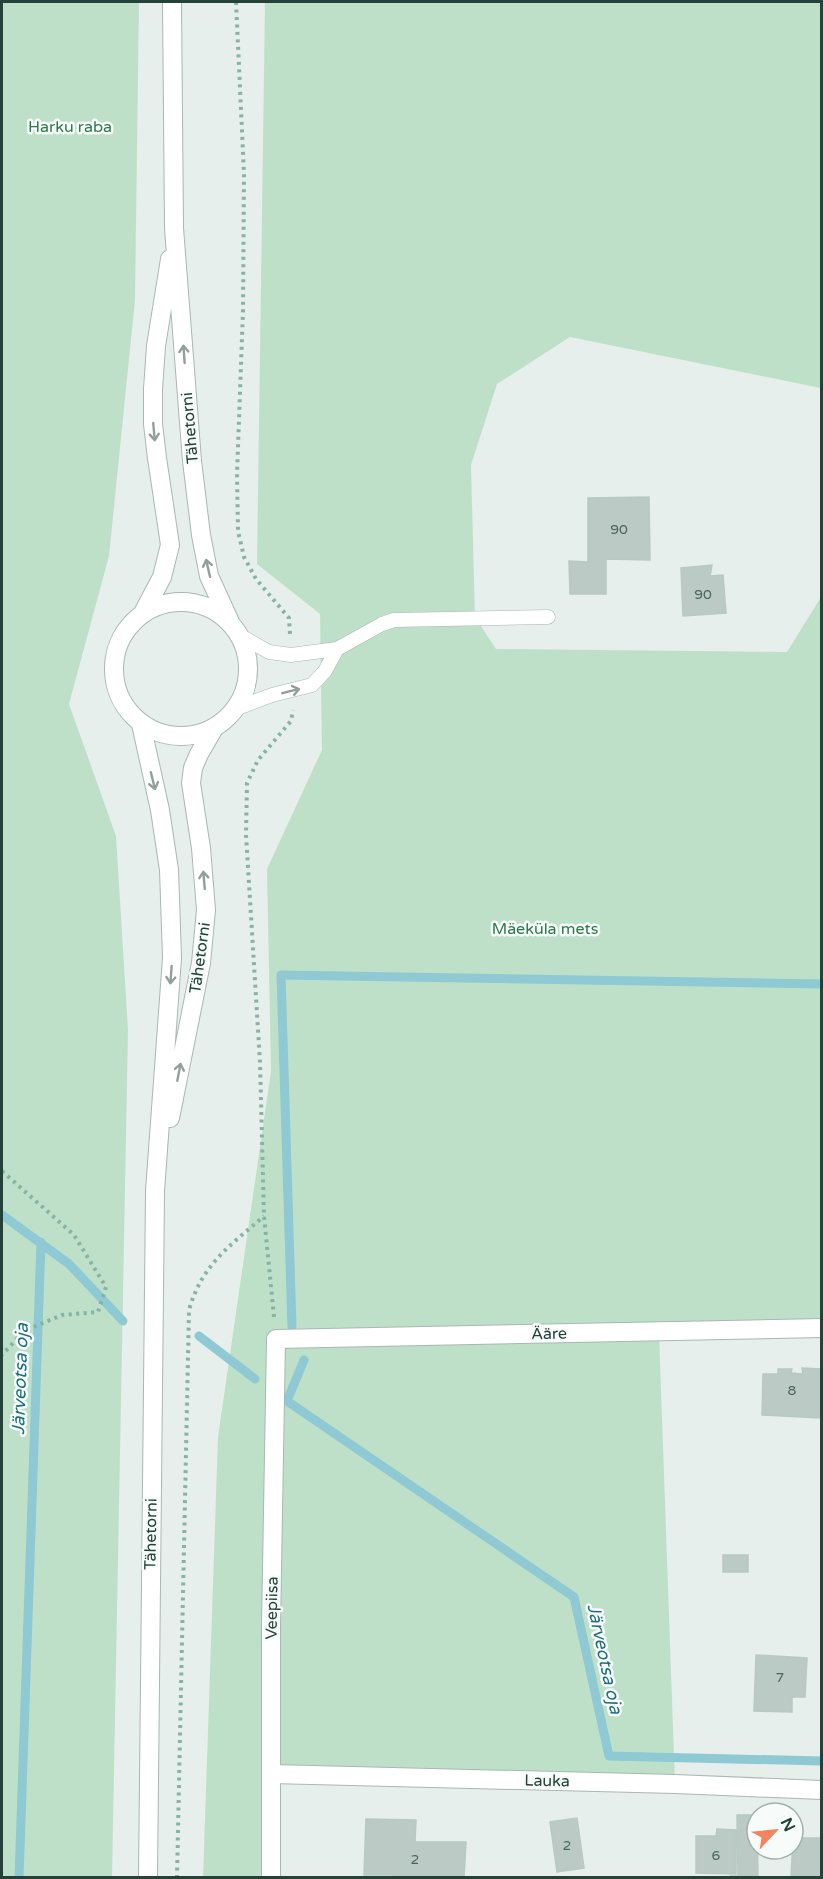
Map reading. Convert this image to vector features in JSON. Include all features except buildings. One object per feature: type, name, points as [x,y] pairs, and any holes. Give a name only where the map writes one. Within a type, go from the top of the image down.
[{"type":"street","name":"Tähetorni","points":[[172,2],[174,228],[187,401],[201,535],[209,576],[235,629]]},
{"type":"street","name":"Tähetorni","points":[[144,611],[162,577],[170,545],[156,458],[153,389],[156,346],[174,228]]},
{"type":"street","points":[[189,601],[211,608],[235,629],[246,650],[247,682],[235,709],[214,728],[200,734],[168,735],[141,724],[125,708],[117,692],[113,674],[114,655],[120,638],[130,623],[144,611],[166,602],[189,601]]},
{"type":"street","name":"Tähetorni","points":[[141,724],[160,810],[169,870],[172,958],[155,1191],[148,1878]]},
{"type":"street","name":"Tähetorni","points":[[155,1191],[201,963],[206,910],[201,848],[191,783],[193,768],[214,728]]},
{"type":"street","name":"Ääre","points":[[276,1339],[822,1328]]},
{"type":"street","name":"Veepiisa","points":[[271,1878],[271,1627],[276,1339]]},
{"type":"street","name":"Lauka","points":[[272,1774],[822,1790]]},
{"type":"lane","points":[[235,629],[269,652],[291,655],[337,649],[368,631],[394,620],[548,617]]},
{"type":"lane","points":[[235,709],[272,695],[312,685],[325,672],[337,649]]},
{"type":"path","points":[[2,1171],[74,1235],[106,1287],[98,1312],[63,1316],[24,1332],[2,1355]]},
{"type":"path","points":[[177,1878],[189,1310],[195,1290],[213,1261],[264,1216]]},
{"type":"green space","name":"Harku raba","points":[[2,2],[139,2],[135,300],[109,556],[69,704],[116,836],[128,1030],[112,1877],[2,1877]]},
{"type":"green space","name":"Mäeküla mets","points":[[265,2],[821,2],[821,388],[570,337],[497,384],[471,465],[475,617],[496,649],[787,652],[821,597],[821,1328],[659,1333],[675,1784],[272,1774],[271,1877],[203,1878],[218,1437],[271,1071],[267,869],[322,750],[320,614],[257,564]]},
{"type":"waterway","points":[[292,1327],[281,975],[822,984]]},
{"type":"waterway","points":[[2,1215],[69,1264],[123,1321]]},
{"type":"waterway","name":"Järveotsa oja","points":[[19,1878],[41,1242]]},
{"type":"waterway","points":[[199,1336],[255,1379]]},
{"type":"waterway","name":"Järveotsa oja","points":[[304,1360],[287,1401],[574,1597],[609,1756],[822,1761]]}]
